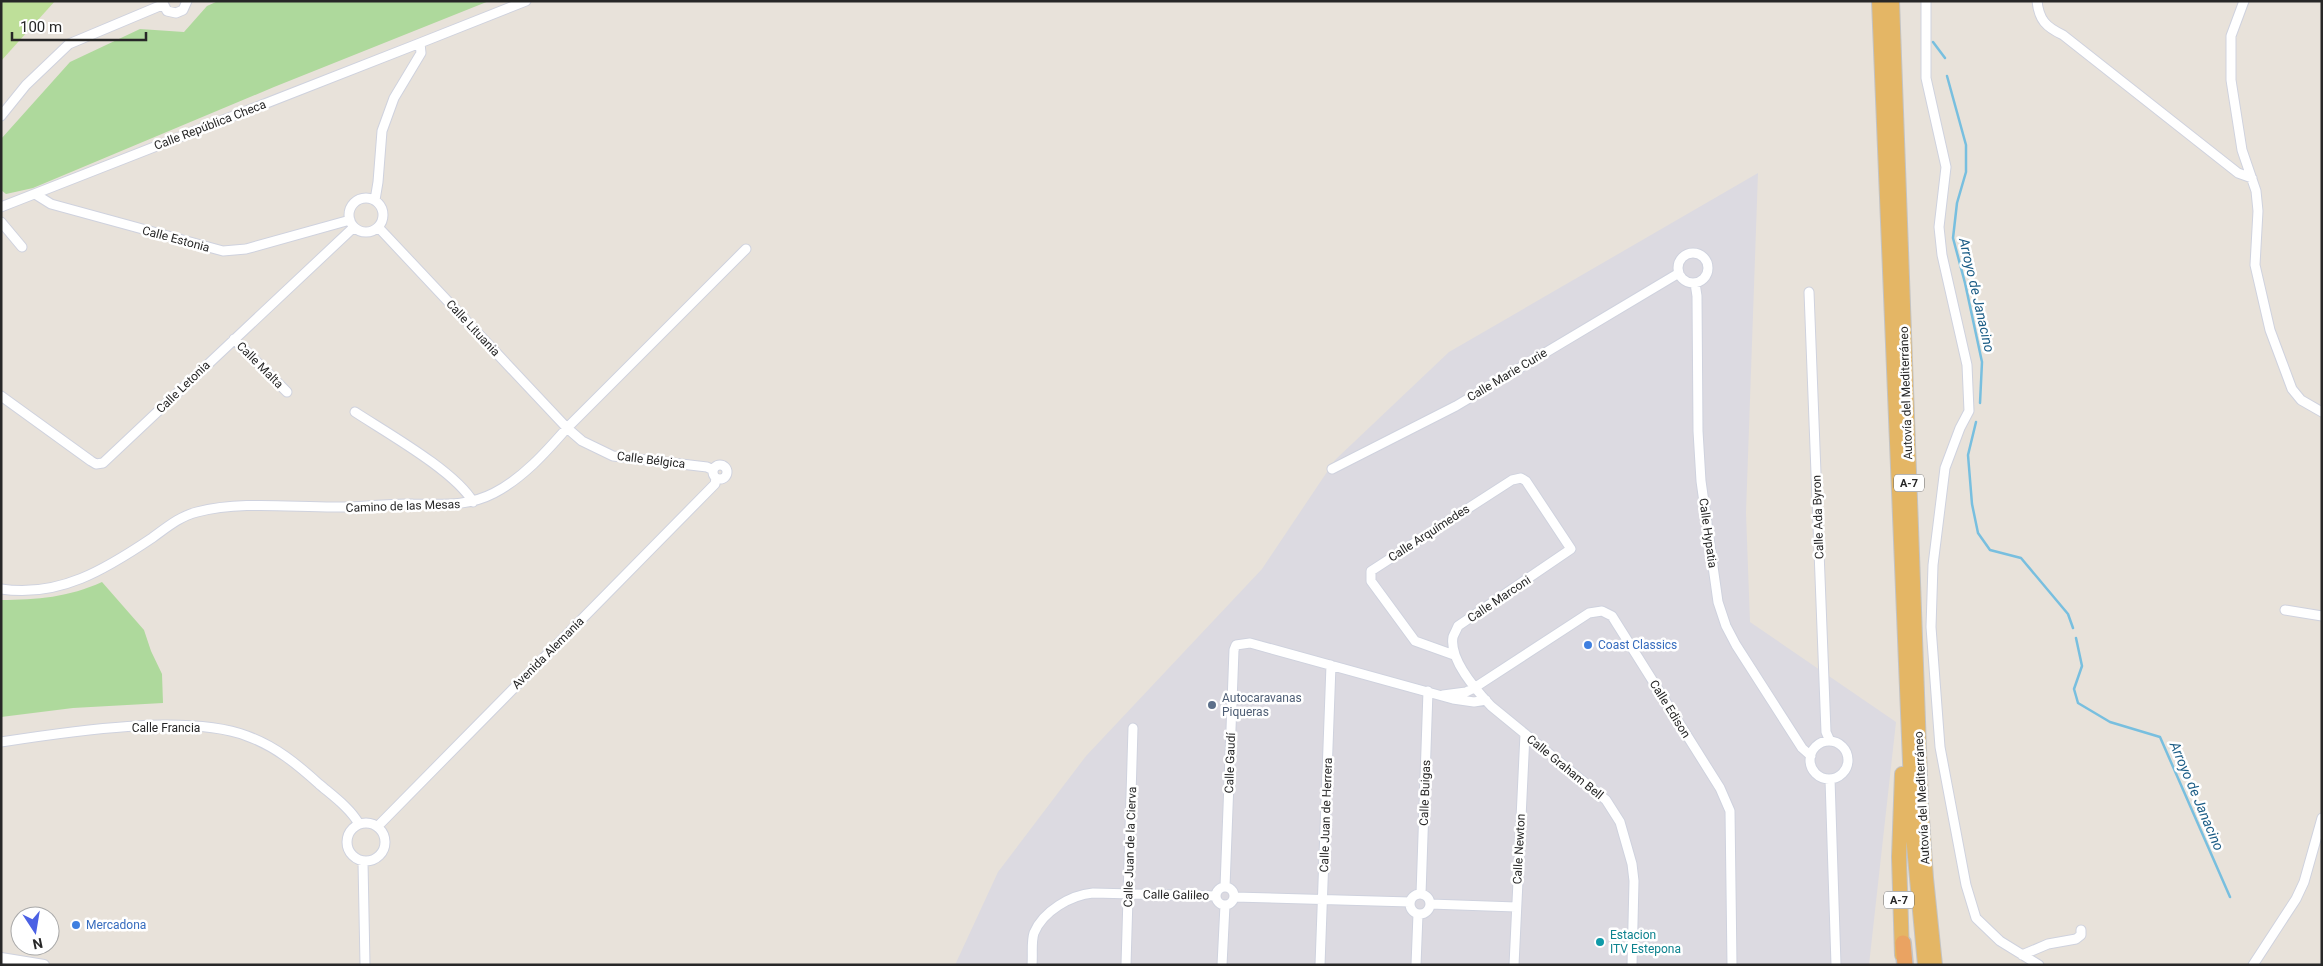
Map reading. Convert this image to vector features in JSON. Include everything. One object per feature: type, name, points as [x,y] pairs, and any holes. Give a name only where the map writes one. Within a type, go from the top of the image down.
[{"type":"highway","name":"Autovía del Mediterráneo","points":[[1879,1],[1914,866],[1925,965]]},
{"type":"highway","name":"Autovía del Mediterráneo","points":[[1892,1],[1921,804],[1935,965]]},
{"type":"highway","name":"Autovía del Mediterráneo","points":[[1903,943],[1899,842],[1906,698]]},
{"type":"highway","points":[[1903,943],[1903,965]]},
{"type":"street","points":[[1,116],[26,85],[69,44],[162,3],[167,11],[176,13],[183,10],[187,1]]},
{"type":"street","name":"Calle República Checa","points":[[1,207],[526,1]]},
{"type":"street","points":[[1926,1],[1926,78],[1946,167],[1939,227],[1942,255],[1967,365],[1969,411],[1960,428],[1945,468],[1933,565],[1931,627],[1940,747],[1966,885],[1973,912],[1987,931],[2039,965]]},
{"type":"street","points":[[2037,1],[2040,17],[2049,28],[2063,35],[2238,173],[2252,178]]},
{"type":"street","points":[[2244,1],[2231,36],[2230,80],[2242,150],[2256,191],[2258,211],[2254,265],[2270,330],[2292,389],[2301,400],[2322,412]]},
{"type":"street","points":[[375,200],[382,131],[394,98],[420,53],[420,44]]},
{"type":"street","name":"Calle Estonia","points":[[35,194],[51,204],[223,251],[246,249],[352,224]]},
{"type":"street","points":[[363,198],[375,200],[379,203],[384,213],[382,223],[374,231],[363,232],[352,224],[349,214],[353,204],[363,198]]},
{"type":"street","points":[[1,222],[22,247]]},
{"type":"street","name":"Calle Letonia","points":[[1,396],[91,461],[96,464],[103,463],[352,224]]},
{"type":"street","name":"Calle Lituania","points":[[379,228],[567,428]]},
{"type":"street","name":"Camino de las Mesas","points":[[1,589],[29,590],[54,588],[76,582],[123,558],[187,515],[211,509],[240,507],[367,507],[411,503],[454,505],[473,502],[494,494],[516,479],[548,450],[567,428],[746,249]]},
{"type":"street","points":[[1691,253],[1699,254],[1707,264],[1707,272],[1702,279],[1695,282],[1686,281],[1679,273],[1679,263],[1683,256],[1691,253]]},
{"type":"street","name":"Calle Marie Curie","points":[[1332,469],[1456,406],[1679,273]]},
{"type":"street","name":"Calle Hypatia","points":[[1695,282],[1697,296],[1698,431],[1701,481],[1718,602],[1726,626],[1736,645],[1802,748],[1810,756]]},
{"type":"street","name":"Calle Ada Byron","points":[[1810,292],[1826,732],[1830,741]]},
{"type":"street","name":"Calle Malta","points":[[234,339],[287,392]]},
{"type":"street","points":[[355,412],[449,475],[468,494],[473,502]]},
{"type":"street","name":"Calle Bélgica","points":[[567,428],[582,441],[613,456],[707,467],[714,474]]},
{"type":"street","name":"Avenida Alemania","points":[[378,826],[715,484],[714,474]]},
{"type":"street","name":"Calle Arquímedes","points":[[1454,654],[1415,641],[1371,580],[1371,571],[1512,480],[1521,478],[1526,482],[1571,550]]},
{"type":"street","name":"Calle Marconi","points":[[1454,654],[1453,637],[1458,626],[1571,550]]},
{"type":"street","points":[[2284,610],[2322,616]]},
{"type":"street","name":"Calle Edison","points":[[1474,688],[1589,613],[1602,611],[1612,616],[1720,788],[1730,812],[1732,965]]},
{"type":"street","name":"Calle Gaudí","points":[[1226,888],[1234,650],[1236,645],[1250,643],[1331,665]]},
{"type":"street","points":[[1443,695],[1474,688],[1454,654]]},
{"type":"street","points":[[1331,665],[1443,695],[1474,702],[1486,700]]},
{"type":"street","name":"Calle Juan de Herrera","points":[[1320,965],[1331,665]]},
{"type":"street","name":"Calle Graham Bell","points":[[1474,688],[1525,734],[1606,800],[1620,822],[1632,864],[1634,881],[1632,965]]},
{"type":"street","name":"Calle Buigas","points":[[1421,894],[1428,691]]},
{"type":"street","name":"Calle Francia","points":[[1,742],[102,729],[170,726],[211,728],[245,735],[274,748],[304,770],[342,804],[359,824]]},
{"type":"street","name":"Calle Juan de la Cierva","points":[[1126,965],[1134,728]]},
{"type":"street","name":"Calle Newton","points":[[1514,965],[1525,734]]},
{"type":"street","points":[[1830,741],[1836,742],[1846,750],[1848,763],[1842,774],[1830,779],[1819,776],[1815,772],[1810,762],[1810,756],[1817,745],[1830,741]]},
{"type":"street","points":[[1830,779],[1836,965]]},
{"type":"street","points":[[2253,965],[2300,890],[2322,818]]},
{"type":"street","points":[[369,823],[378,826],[386,839],[386,846],[377,859],[362,862],[352,856],[347,844],[350,832],[359,824],[369,823]]},
{"type":"street","points":[[362,862],[365,965]]},
{"type":"street","points":[[1226,888],[1232,890],[1234,897],[1231,903],[1225,905],[1219,902],[1216,896],[1219,890],[1226,888]]},
{"type":"street","name":"Calle Galileo","points":[[1032,965],[1033,935],[1045,918],[1067,900],[1075,896],[1093,893],[1216,896]]},
{"type":"street","points":[[1418,914],[1411,908],[1410,902],[1415,896],[1421,894],[1426,896],[1430,904]]},
{"type":"street","points":[[1234,897],[1410,902]]},
{"type":"street","points":[[1430,904],[1516,907]]},
{"type":"street","points":[[1418,914],[1427,910],[1430,904]]},
{"type":"street","points":[[1222,965],[1225,905]]},
{"type":"street","points":[[1416,965],[1418,914]]},
{"type":"street","points":[[2022,955],[2048,944],[2076,939],[2081,930]]},
{"type":"street","points":[[1,958],[44,965]]},
{"type":"shaded area","points":[[1758,173],[1746,513],[1750,622],[1896,722],[1869,965],[955,965],[998,872],[1086,756],[1262,569],[1335,460],[1449,352]]},
{"type":"green space","points":[[1,1],[55,1],[1,61]]},
{"type":"green space","points":[[218,1],[489,1],[274,87],[33,188],[6,194],[1,190],[1,139],[70,62],[140,29],[184,32],[207,6]]},
{"type":"green space","points":[[102,582],[144,630],[162,674],[163,703],[73,708],[1,717],[1,600],[53,597]]},
{"type":"waterway","name":"Arroyo de Janacino","points":[[1933,42],[1945,58]]},
{"type":"waterway","name":"Arroyo de Janacino","points":[[1947,76],[1966,145],[1966,172],[1957,203],[1953,238],[1982,362],[1980,403]]},
{"type":"waterway","name":"Arroyo de Janacino","points":[[1976,422],[1968,455],[1972,504],[1978,533],[1990,550],[2021,558],[2068,614],[2073,628]]},
{"type":"waterway","name":"Arroyo de Janacino","points":[[2076,638],[2082,666],[2074,689],[2078,703],[2110,722],[2160,737],[2230,897]]},
{"type":"place","name":"Coast Classics","points":[[1588,645]]},
{"type":"place","name":"Autocaravanas Piqueras","points":[[1212,705]]},
{"type":"place","name":"Mercadona","points":[[76,925]]},
{"type":"place","name":"Estacion ITV Estepona","points":[[1600,942]]}]
